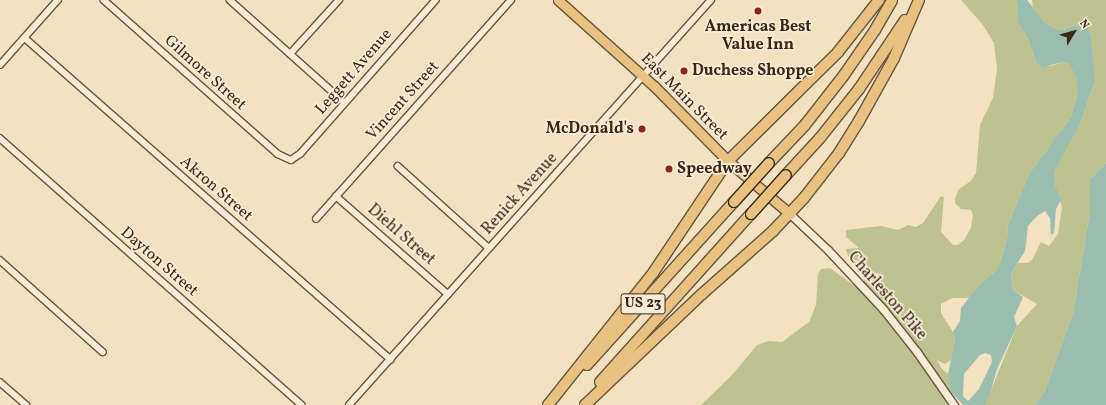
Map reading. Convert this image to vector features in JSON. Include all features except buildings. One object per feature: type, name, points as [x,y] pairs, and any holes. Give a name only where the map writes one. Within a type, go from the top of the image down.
[{"type":"highway","points":[[548,405],[653,273],[728,161],[838,52],[879,0]]},
{"type":"highway","name":"US 23","points":[[551,405],[805,124],[844,75],[875,30],[892,0]]},
{"type":"highway","points":[[585,405],[790,214],[828,168],[859,121],[894,58],[918,0]]},
{"type":"highway","name":"US 23","points":[[580,405],[820,138],[859,89],[918,0]]},
{"type":"main road","name":"East Main Street","points":[[558,0],[644,76],[728,161],[790,214]]},
{"type":"street","points":[[0,65],[58,0]]},
{"type":"street","name":"Gilmore Street","points":[[104,0],[278,154],[291,160]]},
{"type":"street","points":[[290,54],[338,0]]},
{"type":"street","name":"Leggett Avenue","points":[[291,160],[300,154],[344,102],[436,0]]},
{"type":"street","name":"Vincent Street","points":[[316,219],[510,0]]},
{"type":"street","name":"Renick Avenue","points":[[349,405],[711,0]]},
{"type":"street","points":[[233,1],[344,102]]},
{"type":"street","name":"Akron Street","points":[[25,38],[391,359]]},
{"type":"street","name":"Dayton Street","points":[[0,138],[302,405]]},
{"type":"street","points":[[398,166],[489,248]]},
{"type":"street","name":"Diehl Street","points":[[336,196],[448,294]]},
{"type":"street","name":"Charleston Pike","points":[[790,214],[855,279],[902,331],[954,405]]},
{"type":"street","points":[[0,260],[103,352]]},
{"type":"street","points":[[0,382],[26,405]]},
{"type":"green space","points":[[961,0],[1016,0],[1018,7],[1017,21],[1029,41],[1036,62],[1051,66],[1063,62],[1069,64],[1077,80],[1077,95],[1071,117],[1029,174],[1008,225],[1007,240],[998,269],[979,285],[970,298],[952,298],[941,304],[941,313],[953,332],[955,340],[951,360],[945,364],[937,360],[942,369],[948,374],[951,382],[952,393],[946,405],[701,405],[732,375],[757,345],[769,341],[782,342],[809,322],[816,305],[818,274],[821,269],[830,268],[856,287],[863,283],[866,276],[856,269],[848,256],[846,249],[859,248],[846,237],[846,230],[881,226],[898,230],[908,225],[916,227],[923,223],[941,196],[944,197],[941,232],[953,245],[958,245],[964,240],[971,228],[973,215],[971,210],[961,209],[955,203],[955,198],[959,189],[971,181],[976,173],[980,125],[993,98],[997,69],[994,43],[983,25]]},
{"type":"green space","points":[[1032,0],[1106,0],[1106,163],[1090,179],[1090,211],[1073,313],[1045,391],[1035,405],[985,405],[1017,326],[1037,304],[1013,290],[1011,274],[1018,263],[1027,263],[1032,260],[1041,242],[1049,246],[1058,234],[1062,207],[1055,185],[1054,172],[1079,127],[1095,81],[1092,62],[1075,25],[1063,30],[1056,29],[1044,22],[1033,8]]},
{"type":"shaded area","points":[[1016,0],[1027,0],[1044,22],[1056,29],[1064,30],[1075,25],[1088,29],[1091,38],[1095,81],[1079,127],[1054,172],[1055,185],[1061,200],[1056,209],[1054,233],[1051,235],[1050,218],[1045,211],[1037,216],[1028,226],[1025,251],[1011,274],[1013,290],[1023,297],[1014,317],[1017,326],[997,369],[990,394],[985,405],[963,405],[952,393],[948,374],[955,340],[953,332],[960,321],[961,308],[979,285],[998,269],[1007,240],[1008,225],[1029,174],[1071,117],[1077,95],[1077,80],[1069,64],[1063,62],[1043,67],[1036,62],[1029,41],[1017,21],[1018,7]],"holes":[[[985,353],[991,355],[992,362],[979,389],[968,401],[963,396],[964,374],[980,355]]]},
{"type":"shaded area","points":[[1106,163],[1106,405],[1035,405],[1045,391],[1073,313],[1090,211],[1090,179]]},
{"type":"place","name":"Americas Best Value Inn","points":[[758,11]]},
{"type":"place","name":"Duchess Shoppe","points":[[684,71]]},
{"type":"place","name":"McDonald's","points":[[642,129]]},
{"type":"place","name":"Speedway","points":[[669,169]]}]
